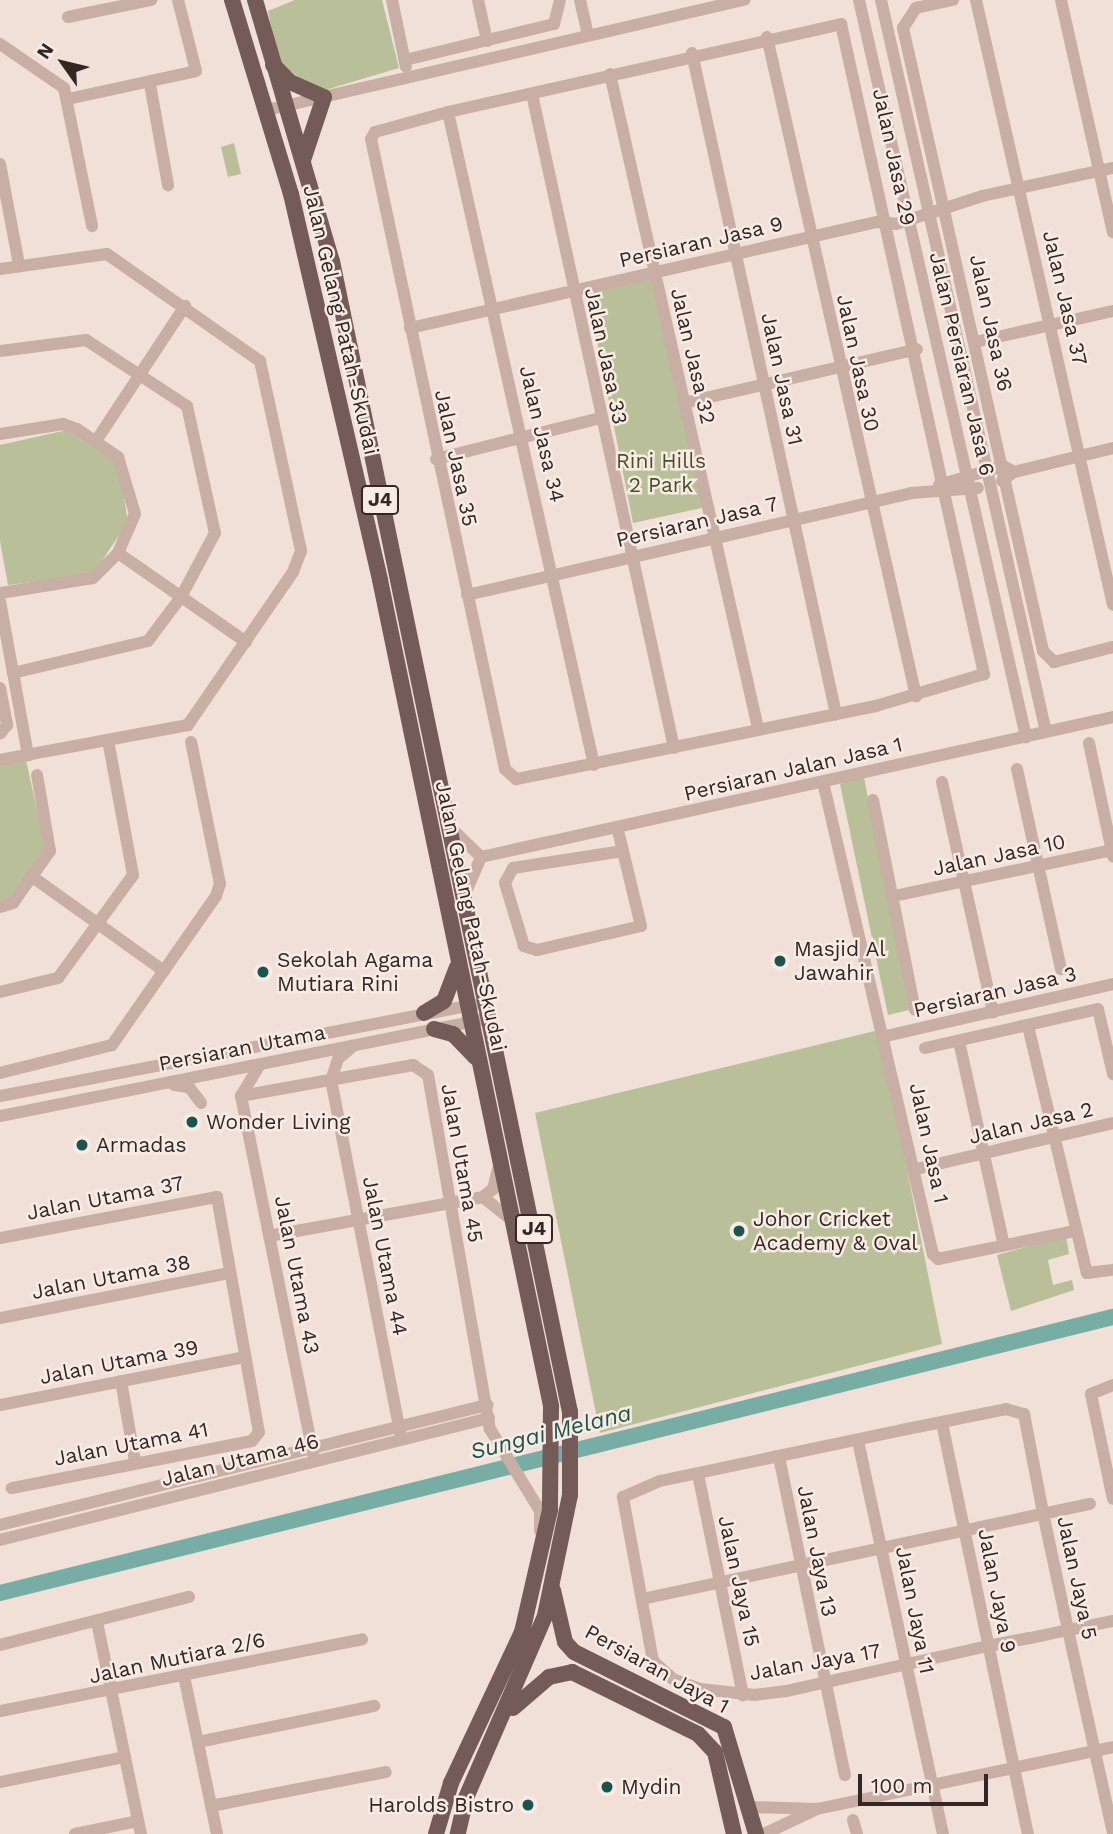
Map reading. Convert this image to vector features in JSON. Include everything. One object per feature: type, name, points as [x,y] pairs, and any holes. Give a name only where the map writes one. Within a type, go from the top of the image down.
[{"type":"main road","name":"Jalan Gelang Patah-Skudai","points":[[232,0],[275,108],[303,163],[346,334],[489,1010],[572,1440],[552,1580],[536,1646],[466,1798],[458,1834]]},
{"type":"main road","name":"Jalan Gelang Patah-Skudai","points":[[255,0],[271,63],[275,108],[324,342],[458,957],[551,1406],[552,1467],[540,1556],[509,1666],[451,1783],[436,1834]]},
{"type":"main road","points":[[271,63],[290,82],[324,97],[303,163]]},
{"type":"main road","points":[[324,342],[326,294],[346,334]]},
{"type":"main road","points":[[424,1013],[453,987],[458,957]]},
{"type":"main road","points":[[434,1029],[453,1034],[479,1063]]},
{"type":"main road","name":"Persiaran Jaya 1","points":[[552,1580],[565,1642],[574,1652],[672,1698],[732,1738],[756,1834]]},
{"type":"main road","name":"Persiaran Jaya 1","points":[[506,1714],[560,1672],[661,1714],[715,1752],[734,1834]]},
{"type":"main road","points":[[661,1714],[663,1700],[672,1698]]},
{"type":"street","points":[[68,17],[151,0]]},
{"type":"street","points":[[68,99],[150,84],[196,71],[178,0]]},
{"type":"street","points":[[391,0],[408,78]]},
{"type":"street","points":[[478,0],[487,41]]},
{"type":"street","points":[[405,60],[554,24],[562,15],[560,0]]},
{"type":"street","points":[[580,0],[588,35]]},
{"type":"street","points":[[275,108],[745,0]]},
{"type":"street","name":"Jalan Persiaran Jasa 6","points":[[859,0],[1026,737]]},
{"type":"street","name":"Jalan Persiaran Jasa 6","points":[[881,0],[1047,732]]},
{"type":"street","name":"Jalan Jasa 36","points":[[953,0],[916,8],[903,28],[948,205],[975,342],[1008,473],[1043,651],[1054,662],[1113,647]]},
{"type":"street","name":"Jalan Jasa 37","points":[[976,0],[1052,325],[1113,605]]},
{"type":"street","points":[[1061,0],[1113,232]]},
{"type":"street","name":"Jalan Jasa 29","points":[[767,37],[841,24],[917,349],[943,487],[984,670],[980,678],[916,696]]},
{"type":"street","points":[[448,113],[767,37]]},
{"type":"street","name":"Jalan Jasa 30","points":[[767,37],[813,237],[868,502],[916,696]]},
{"type":"street","points":[[0,44],[64,88],[92,226]]},
{"type":"street","name":"Jalan Jasa 31","points":[[692,53],[836,713]]},
{"type":"street","name":"Jalan Jasa 32","points":[[610,74],[758,728]]},
{"type":"street","points":[[150,84],[168,185]]},
{"type":"street","name":"Jalan Jasa 33","points":[[533,94],[600,418],[674,748]]},
{"type":"street","name":"Jalan Jasa 35","points":[[448,113],[375,132],[370,139],[436,459],[505,769],[516,779],[594,765]]},
{"type":"street","name":"Jalan Jasa 34","points":[[448,113],[554,573],[594,765]]},
{"type":"street","points":[[0,164],[19,265]]},
{"type":"street","name":"Persiaran Jasa 9","points":[[410,328],[1113,168]]},
{"type":"street","points":[[0,269],[107,254],[185,306],[267,372],[301,551],[293,572],[188,725],[0,760]]},
{"type":"street","points":[[96,441],[185,306]]},
{"type":"street","points":[[975,342],[1113,311]]},
{"type":"street","points":[[0,351],[86,340],[139,374],[193,414],[215,541],[181,597],[140,646],[13,673]]},
{"type":"street","points":[[684,403],[917,349]]},
{"type":"street","points":[[436,459],[600,418]]},
{"type":"street","points":[[0,434],[62,424],[96,441],[118,457],[131,492],[134,522],[117,553],[93,578],[0,593]]},
{"type":"street","points":[[1008,473],[1113,448]]},
{"type":"street","name":"Persiaran Jasa 7","points":[[467,595],[632,555],[943,487],[967,475],[986,470],[1008,473]]},
{"type":"street","name":"Persiaran Jasa 7","points":[[943,487],[970,490],[989,485],[1008,473]]},
{"type":"street","points":[[117,553],[246,642]]},
{"type":"street","points":[[0,601],[3,639],[13,673],[28,755]]},
{"type":"street","points":[[0,688],[7,725],[0,734]]},
{"type":"street","points":[[594,765],[916,696]]},
{"type":"street","name":"Persiaran Jalan Jasa 1","points":[[481,858],[1113,717]]},
{"type":"street","points":[[0,992],[58,978],[135,867],[108,740]]},
{"type":"street","points":[[0,1073],[102,1052],[164,971],[220,884],[191,741]]},
{"type":"street","points":[[1089,743],[1113,852]]},
{"type":"street","points":[[1017,769],[1061,969]]},
{"type":"street","points":[[0,907],[13,903],[34,878],[50,851],[37,775]]},
{"type":"street","name":"Jalan Jasa 1","points":[[823,782],[886,1037],[935,1258],[1004,1245]]},
{"type":"street","points":[[942,782],[992,1012]]},
{"type":"street","points":[[873,800],[915,1010]]},
{"type":"street","points":[[449,824],[466,849],[481,858],[464,898]]},
{"type":"street","points":[[617,827],[623,851],[641,926],[537,950],[524,946],[505,883],[513,868],[623,851]]},
{"type":"street","name":"Jalan Jasa 10","points":[[894,896],[1113,852]]},
{"type":"street","points":[[34,878],[164,971]]},
{"type":"street","name":"Persiaran Jasa 3","points":[[886,1037],[1113,984]]},
{"type":"street","points":[[925,1048],[1098,1009],[1113,1074]]},
{"type":"street","name":"Persiaran Utama","points":[[0,1116],[434,1029],[469,1014],[489,1010]]},
{"type":"street","name":"Persiaran Utama","points":[[0,1096],[424,1013],[469,1014]]},
{"type":"street","points":[[1028,1026],[1075,1231],[1088,1276],[1113,1270]]},
{"type":"street","points":[[959,1041],[1004,1245],[1075,1231]]},
{"type":"street","points":[[331,1080],[338,1059],[359,1044]]},
{"type":"street","points":[[241,1096],[250,1073],[268,1063]]},
{"type":"street","name":"Jalan Utama 45","points":[[241,1096],[413,1065],[428,1075],[488,1411],[498,1448],[540,1511],[540,1556]]},
{"type":"street","name":"Jalan Utama 44","points":[[331,1080],[400,1433]]},
{"type":"street","points":[[166,1083],[189,1087],[201,1103]]},
{"type":"street","name":"Jalan Utama 43","points":[[241,1096],[314,1455]]},
{"type":"street","name":"Jalan Jasa 2","points":[[916,1169],[1113,1123]]},
{"type":"street","points":[[269,1236],[483,1196],[493,1189],[500,1162]]},
{"type":"street","points":[[483,1196],[512,1221]]},
{"type":"street","name":"Jalan Utama 37","points":[[0,1238],[217,1197],[229,1273]]},
{"type":"street","points":[[229,1273],[245,1357]]},
{"type":"street","name":"Jalan Utama 38","points":[[0,1318],[229,1273]]},
{"type":"street","name":"Jalan Utama 39","points":[[0,1405],[245,1357]]},
{"type":"street","name":"Jalan Utama 41","points":[[12,1488],[256,1437],[245,1357]]},
{"type":"street","points":[[121,1381],[135,1461]]},
{"type":"street","points":[[1113,1385],[1091,1394],[1113,1499]]},
{"type":"street","name":"Jalan Jaya 5","points":[[942,1423],[1006,1409],[1024,1414],[1113,1833]]},
{"type":"street","name":"Jalan Utama 46","points":[[0,1540],[488,1411]]},
{"type":"street","points":[[698,1474],[942,1423]]},
{"type":"street","name":"Jalan Jaya 9","points":[[942,1423],[1028,1834]]},
{"type":"street","name":"Jalan Jaya 11","points":[[858,1441],[883,1546],[943,1834]]},
{"type":"street","name":"Jalan Utama 46","points":[[0,1525],[314,1455]]},
{"type":"street","name":"Jalan Jaya 13","points":[[779,1458],[798,1564],[845,1775]]},
{"type":"street","name":"Jalan Jaya 17","points":[[698,1474],[632,1489],[623,1497],[657,1668],[700,1689],[743,1695],[906,1665],[1113,1621]]},
{"type":"street","name":"Jalan Jaya 15","points":[[698,1474],[743,1695]]},
{"type":"street","points":[[642,1599],[965,1528],[1090,1504]]},
{"type":"street","points":[[0,1645],[189,1597]]},
{"type":"street","points":[[75,1834],[139,1827],[97,1622]]},
{"type":"street","name":"Jalan Mutiara 2/6","points":[[0,1711],[111,1692],[362,1639]]},
{"type":"street","points":[[184,1676],[217,1834]]},
{"type":"street","points":[[198,1742],[374,1706]]},
{"type":"street","points":[[750,1807],[817,1809],[1113,1747]]},
{"type":"street","points":[[0,1782],[124,1757]]},
{"type":"street","points":[[211,1806],[386,1772]]},
{"type":"street","points":[[764,1834],[817,1809]]},
{"type":"street","points":[[853,1820],[857,1834]]},
{"type":"green space","points":[[295,0],[382,0],[399,68],[322,91],[298,77],[278,61],[268,11]]},
{"type":"green space","points":[[234,143],[241,174],[228,177],[221,147]]},
{"type":"green space","name":"Rini Hills 2 Park","points":[[658,274],[706,507],[633,523],[587,290]]},
{"type":"green space","points":[[67,430],[118,462],[128,522],[93,574],[8,585],[0,541],[0,445]]},
{"type":"green space","points":[[26,760],[46,851],[11,900],[0,902],[0,765]]},
{"type":"green space","points":[[864,777],[909,1010],[888,1015],[840,784]]},
{"type":"green space","name":"Johor Cricket Academy & Oval","points":[[879,1030],[942,1344],[600,1433],[535,1113]]},
{"type":"green space","points":[[1066,1236],[1069,1254],[1048,1260],[1053,1285],[1072,1280],[1074,1290],[1011,1311],[997,1255]]},
{"type":"waterway","name":"Sungai Melana","points":[[0,1593],[1113,1317]]},
{"type":"place","name":"Masjid Al Jawahir","points":[[780,961]]},
{"type":"place","name":"Sekolah Agama Mutiara Rini","points":[[263,972]]},
{"type":"place","name":"Wonder Living","points":[[192,1122]]},
{"type":"place","name":"Armadas","points":[[82,1145]]},
{"type":"place","name":"Johor Cricket Academy & Oval","points":[[739,1231]]},
{"type":"place","name":"Mydin","points":[[607,1787]]},
{"type":"place","name":"Harolds Bistro","points":[[528,1805]]}]
